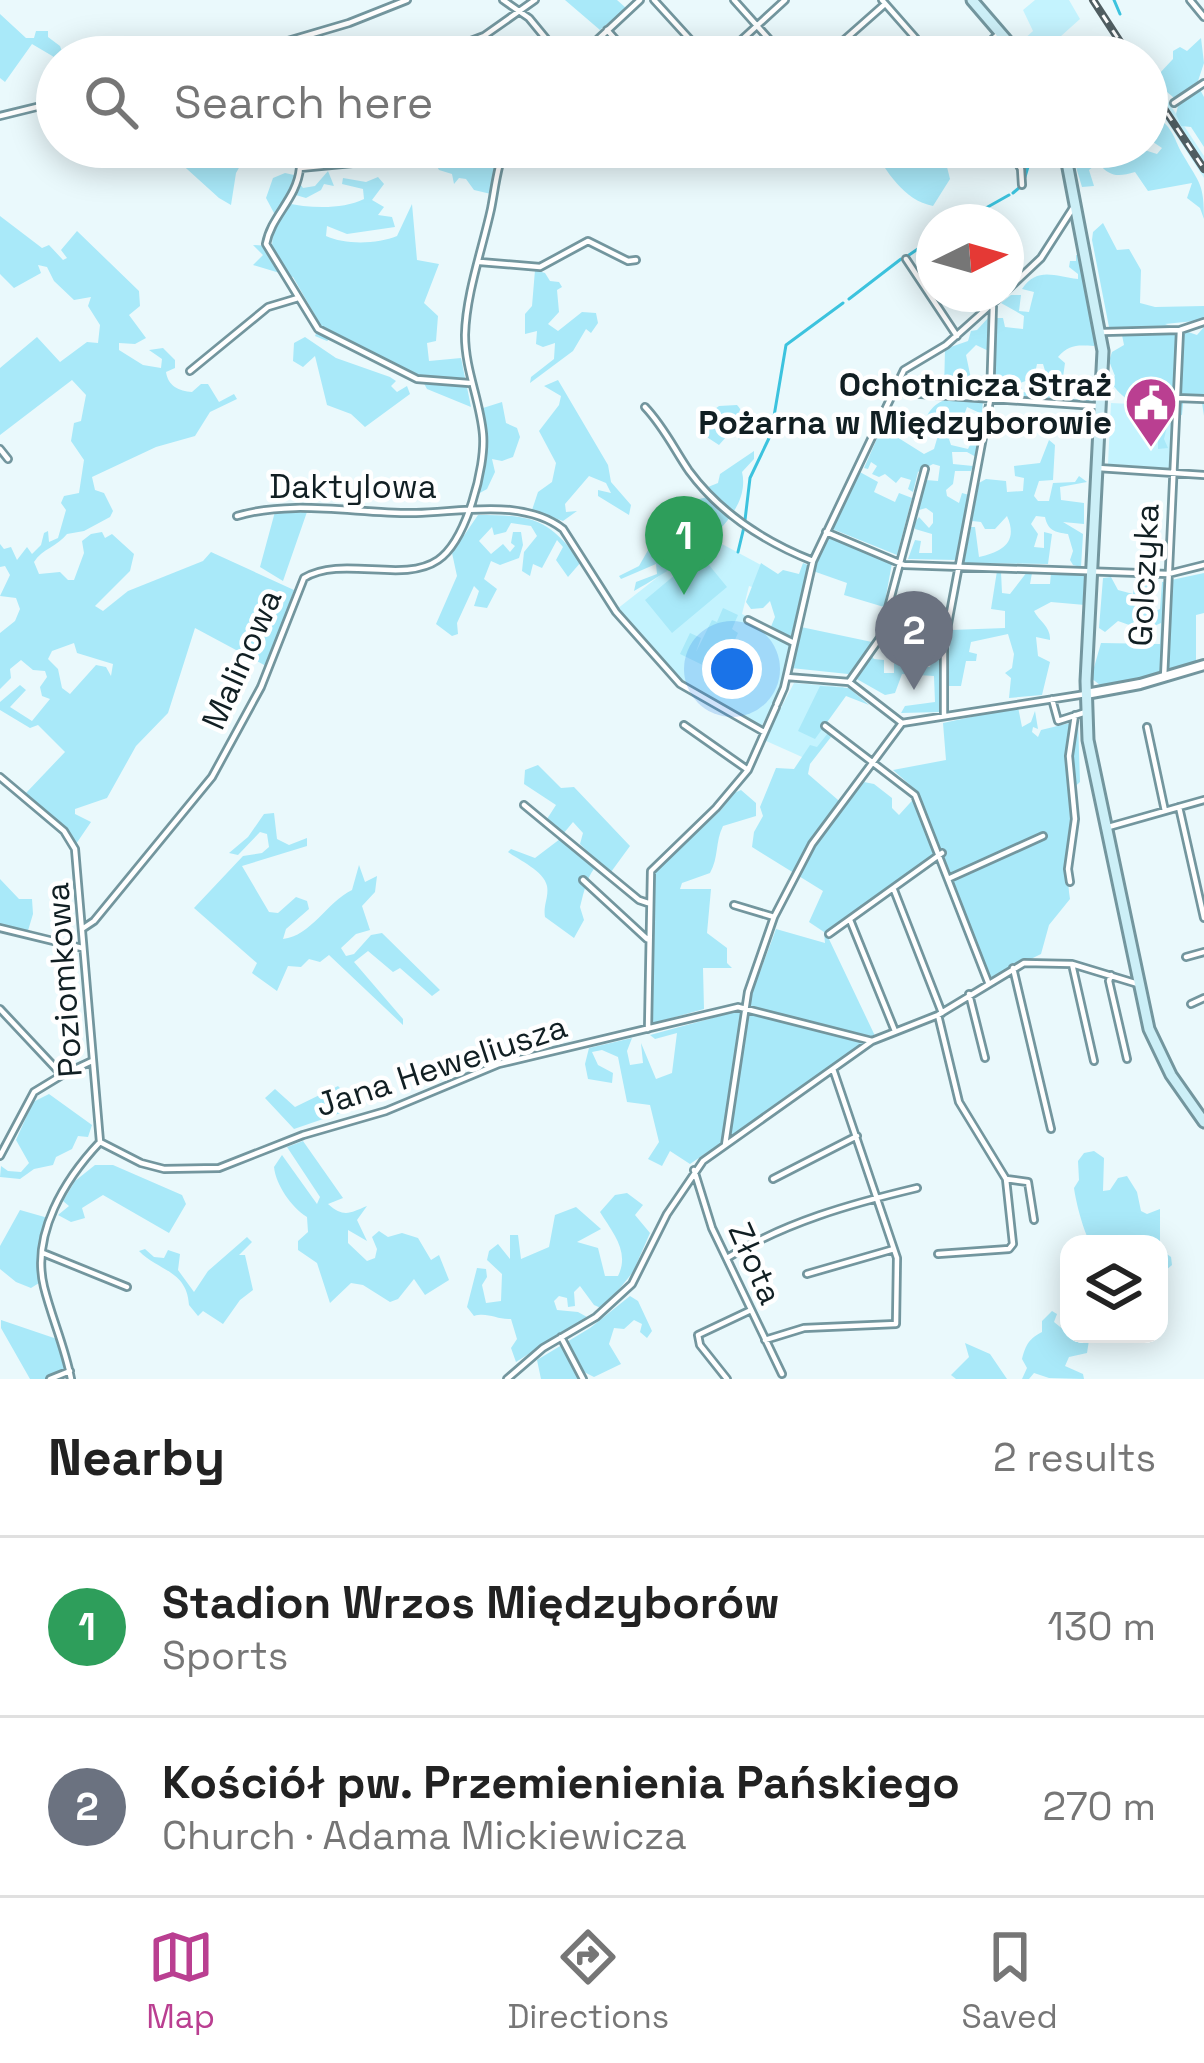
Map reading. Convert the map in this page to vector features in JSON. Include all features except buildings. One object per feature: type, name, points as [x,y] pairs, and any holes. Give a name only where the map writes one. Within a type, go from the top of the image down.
[{"type":"main road","points":[[973,0],[1004,36]]},
{"type":"main road","points":[[1068,168],[1101,332],[1102,407],[1086,694],[1080,714],[1138,984],[1159,1052],[1204,1121]]},
{"type":"street","points":[[305,36],[406,0]]},
{"type":"street","points":[[503,0],[520,10],[544,36]]},
{"type":"street","points":[[484,36],[535,0]]},
{"type":"street","points":[[529,18],[535,0]]},
{"type":"street","points":[[602,36],[640,0]]},
{"type":"street","points":[[654,0],[687,36]]},
{"type":"street","points":[[734,0],[766,36]]},
{"type":"street","points":[[747,36],[785,0]]},
{"type":"street","points":[[1190,0],[1204,17]]},
{"type":"street","points":[[848,36],[884,2],[914,36]]},
{"type":"street","points":[[607,31],[612,36]]},
{"type":"street","points":[[996,36],[1001,32]]},
{"type":"street","points":[[1174,103],[1204,83]]},
{"type":"street","points":[[0,116],[36,107]]},
{"type":"street","points":[[300,168],[289,204],[266,244],[318,329],[417,379],[469,383]]},
{"type":"street","name":"Malinowa","points":[[82,929],[94,922],[212,777],[261,687],[304,578],[322,569],[415,568],[446,553],[469,509],[483,442],[469,383],[465,334],[500,168]]},
{"type":"street","points":[[1020,168],[1022,185]]},
{"type":"street","points":[[1024,275],[1076,206]]},
{"type":"street","points":[[479,262],[540,267],[588,241],[628,261],[636,260]]},
{"type":"street","points":[[906,259],[957,336]]},
{"type":"street","points":[[190,371],[268,307],[300,298]]},
{"type":"street","points":[[647,1029],[648,902],[655,864],[716,808],[748,770],[787,676],[813,561],[907,366],[957,336],[984,312]]},
{"type":"street","points":[[944,716],[944,645],[990,400],[993,312]]},
{"type":"street","points":[[1101,332],[1180,330],[1201,324],[1204,333]]},
{"type":"street","name":"Golczyka","points":[[1164,678],[1180,330]]},
{"type":"street","points":[[892,392],[1102,407]]},
{"type":"street","points":[[1177,398],[1204,400]]},
{"type":"street","points":[[645,407],[700,486],[730,517],[813,561]]},
{"type":"street","points":[[0,449],[8,459]]},
{"type":"street","points":[[1098,468],[1204,475]]},
{"type":"street","points":[[849,682],[880,638],[925,469]]},
{"type":"street","name":"Daktylowa","points":[[237,516],[271,506],[341,512],[469,509],[523,513],[553,521],[563,529],[616,612],[680,684],[764,732]]},
{"type":"street","points":[[826,532],[898,562],[960,569],[1168,574],[1204,565]]},
{"type":"street","points":[[748,620],[794,643]]},
{"type":"street","points":[[724,1145],[745,1006],[774,916],[812,844],[902,723],[1086,694],[1204,665]]},
{"type":"street","points":[[787,676],[849,682],[902,723]]},
{"type":"street","points":[[1052,699],[1058,721],[1080,714]]},
{"type":"street","points":[[1070,882],[1075,819],[1069,756],[1080,714]]},
{"type":"street","points":[[684,725],[748,770]]},
{"type":"street","points":[[825,726],[914,795],[988,982]]},
{"type":"street","points":[[1147,727],[1165,811]]},
{"type":"street","name":"Poziomkowa","points":[[0,777],[71,839],[77,859],[100,1142]]},
{"type":"street","points":[[1106,828],[1204,800]]},
{"type":"street","points":[[524,805],[639,900],[648,902]]},
{"type":"street","points":[[1179,807],[1204,917]]},
{"type":"street","points":[[950,878],[1042,836]]},
{"type":"street","points":[[829,934],[941,854]]},
{"type":"street","points":[[583,880],[647,939]]},
{"type":"street","points":[[894,890],[940,1014],[959,1102],[1006,1179],[1012,1247],[938,1254]]},
{"type":"street","points":[[734,905],[774,916]]},
{"type":"street","points":[[850,920],[896,1031]]},
{"type":"street","points":[[0,928],[84,948]]},
{"type":"street","points":[[1186,957],[1204,952]]},
{"type":"street","points":[[507,1379],[596,1317],[632,1284],[694,1170],[872,1041],[940,1014],[1013,968],[1035,962],[1072,964],[1138,984]]},
{"type":"street","points":[[1072,964],[1094,1061]]},
{"type":"street","points":[[1013,968],[1052,1129]]},
{"type":"street","points":[[1112,975],[1109,981],[1126,1059]]},
{"type":"street","points":[[969,994],[985,1058]]},
{"type":"street","points":[[1191,1004],[1204,998]]},
{"type":"street","name":"Jana Heweliusza","points":[[100,1142],[141,1163],[219,1168],[303,1135],[386,1111],[499,1064],[745,1006],[872,1041]]},
{"type":"street","points":[[0,1010],[62,1075]]},
{"type":"street","points":[[0,1156],[34,1092],[92,1061]]},
{"type":"street","points":[[765,1340],[804,1328],[896,1324],[894,1249],[833,1069]]},
{"type":"street","points":[[772,1179],[857,1136]]},
{"type":"street","points":[[50,1379],[71,1375],[43,1284],[43,1252],[61,1192],[100,1142]]},
{"type":"street","name":"Złota","points":[[694,1170],[712,1228],[782,1374]]},
{"type":"street","points":[[1006,1179],[1028,1182],[1034,1220]]},
{"type":"street","points":[[727,1258],[769,1232],[917,1188]]},
{"type":"street","points":[[807,1274],[894,1249]]},
{"type":"street","points":[[43,1252],[127,1287]]},
{"type":"street","points":[[728,1379],[700,1345],[698,1334],[751,1310]]},
{"type":"street","points":[[561,1337],[583,1379]]},
{"type":"shaded area","points":[[565,0],[617,0],[626,8],[600,30]]},
{"type":"shaded area","points":[[1035,0],[1069,0],[1080,19],[1061,36],[1028,36],[1033,31],[1023,10]]},
{"type":"shaded area","points":[[0,14],[26,38],[34,38],[36,31],[48,31],[48,36],[36,36],[36,46],[32,44],[5,82],[0,78]]},
{"type":"shaded area","points":[[1201,38],[1204,63],[1197,84],[1204,97],[1204,147],[1191,127],[1181,126],[1176,114],[1179,102],[1168,93],[1173,51],[1180,47],[1187,51]]},
{"type":"shaded area","points":[[1168,102],[1204,156],[1204,178],[1168,123]]},
{"type":"shaded area","points":[[1168,127],[1200,185],[1204,219],[1200,208],[1187,198],[1192,183],[1148,191],[1135,172],[1115,175],[1103,168],[1168,168]]},
{"type":"shaded area","points":[[186,168],[239,168],[231,205]]},
{"type":"shaded area","points":[[497,168],[491,194],[474,190],[466,179],[459,178],[454,184],[452,174],[439,170]]},
{"type":"shaded area","points":[[885,168],[947,168],[950,179],[934,204],[922,203],[904,191]]},
{"type":"shaded area","points":[[1076,168],[1092,168],[1094,186],[1082,187]]},
{"type":"shaded area","points":[[328,171],[334,186],[324,184],[306,198],[289,193],[285,203],[325,207],[355,203],[364,199],[363,189],[342,184],[343,178],[366,182],[378,177],[384,184],[372,200],[384,207],[378,215],[392,217],[395,227],[347,234],[327,226],[326,236],[362,242],[397,236],[412,204],[417,260],[439,264],[424,303],[438,316],[436,341],[427,343],[429,361],[461,358],[471,407],[427,389],[421,378],[335,335],[327,341],[315,336],[320,324],[293,277],[253,265],[263,255],[253,245],[272,246],[274,213],[266,198],[273,178],[294,175],[303,188],[315,186]]},
{"type":"shaded area","points":[[0,216],[42,248],[49,245],[63,260],[67,258],[61,250],[77,231],[139,291],[140,306],[129,315],[146,338],[135,344],[119,343],[119,350],[143,365],[161,368],[162,359],[149,350],[163,348],[175,360],[175,368],[166,372],[175,387],[192,392],[208,384],[219,402],[234,394],[237,399],[210,412],[195,436],[156,447],[92,477],[95,490],[104,493],[113,511],[110,517],[67,534],[41,554],[34,562],[39,574],[60,572],[74,580],[84,553],[82,541],[102,532],[105,538],[112,534],[134,554],[130,571],[95,606],[103,611],[128,591],[203,561],[211,552],[294,590],[266,666],[195,628],[168,713],[136,746],[107,798],[75,809],[75,814],[91,822],[76,844],[66,828],[26,793],[65,752],[38,725],[30,728],[0,710],[0,702],[20,685],[26,690],[10,707],[32,721],[50,699],[42,696],[40,687],[47,677],[45,671],[33,670],[21,660],[10,669],[11,678],[0,689],[0,633],[15,621],[20,609],[16,598],[0,596],[10,575],[5,566],[0,567],[0,544],[4,549],[11,547],[17,560],[27,547],[32,554],[41,545],[44,533],[48,531],[49,542],[58,538],[66,510],[61,503],[64,496],[79,493],[84,460],[71,441],[86,395],[72,380],[0,435],[0,368],[37,337],[60,362],[87,342],[98,343],[100,325],[88,306],[91,297],[74,300],[47,267],[38,265],[41,273],[14,288],[0,274]],"holes":[[[74,643],[77,653],[113,664],[111,676],[106,667],[96,665],[70,694],[48,659],[52,651]]]},
{"type":"shaded area","points":[[1103,223],[1117,250],[1129,249],[1141,270],[1140,303],[1204,306],[1204,320],[1165,324],[1197,335],[1204,327],[1204,416],[1201,396],[1184,394],[1182,415],[1170,414],[1164,439],[1168,448],[1158,449],[1158,439],[1149,438],[1152,413],[1140,417],[1111,381],[1115,376],[1109,361],[1112,352],[1124,345],[1121,330],[1109,327],[1092,240]]},
{"type":"shaded area","points":[[1080,255],[1096,342],[1070,348],[1058,357],[1065,363],[1061,391],[1072,399],[1091,400],[1095,384],[1099,387],[1096,402],[1047,399],[1044,394],[1050,387],[1043,364],[1037,364],[1034,378],[1020,383],[1023,392],[1038,393],[1036,398],[999,398],[993,392],[995,354],[976,345],[966,355],[974,393],[944,392],[945,349],[968,341],[971,331],[988,318],[1003,318],[1005,327],[1023,329],[1024,316],[1017,312],[1029,312],[1034,292],[1024,287],[1041,275],[1078,279],[1069,267],[1070,261]]},
{"type":"shaded area","points":[[535,270],[562,287],[557,290],[559,312],[548,324],[558,331],[582,312],[596,313],[598,323],[591,333],[586,329],[573,351],[530,383],[554,359],[555,343],[543,347],[536,344],[537,331],[525,334]]},
{"type":"shaded area","points":[[305,337],[336,358],[390,377],[396,381],[391,386],[397,392],[407,386],[410,394],[365,427],[351,414],[327,405],[315,356],[303,367],[293,361],[294,343]]},
{"type":"shaded area","points":[[558,380],[608,465],[611,482],[631,505],[629,515],[598,496],[598,490],[611,493],[606,483],[589,476],[565,504],[566,512],[577,511],[563,521],[532,510],[538,492],[552,482],[556,463],[539,431],[561,396],[544,386]]},
{"type":"shaded area","points":[[952,397],[983,400],[982,414],[967,407],[964,415],[979,419],[979,432],[974,436],[953,434],[949,439],[951,445],[968,449],[971,443],[977,445],[976,457],[952,452],[953,464],[973,466],[971,471],[955,471],[953,484],[946,490],[959,503],[962,493],[969,495],[957,560],[908,559],[915,540],[921,541],[919,553],[932,553],[932,534],[915,529],[914,523],[919,517],[929,528],[933,513],[919,510],[915,494],[926,480],[938,481],[940,466],[933,464],[918,472],[913,492],[908,489],[911,480],[901,477],[896,483],[885,474],[872,474],[877,466],[871,462],[864,468],[879,434],[889,432],[924,454],[934,449],[939,432],[923,430],[926,418],[936,405]]},
{"type":"shaded area","points":[[502,402],[506,423],[517,428],[520,437],[513,457],[492,459],[495,472],[487,489],[478,494],[487,450],[483,408]]},
{"type":"shaded area","points":[[1111,403],[1174,406],[1169,468],[1108,464]]},
{"type":"shaded area","points":[[737,405],[744,422],[739,440],[734,428],[719,445],[699,432],[696,423],[719,406]]},
{"type":"shaded area","points":[[1049,440],[1055,445],[1053,480],[1039,481],[1034,496],[1049,501],[1053,483],[1075,482],[1079,476],[1087,482],[1060,487],[1061,500],[1084,503],[1084,524],[1063,522],[1083,534],[1081,567],[1070,560],[1073,551],[1068,534],[1053,530],[1045,517],[1036,516],[1031,524],[1038,534],[1034,547],[1044,548],[1044,532],[1052,534],[1048,564],[964,563],[971,527],[975,527],[979,557],[1001,549],[1011,533],[1007,516],[995,529],[972,521],[979,483],[1006,481],[1007,492],[1023,491],[1024,478],[1015,476],[1014,466],[1040,463]]},
{"type":"shaded area","points":[[754,451],[754,459],[742,472],[736,509],[707,542],[634,591],[636,582],[657,574],[656,564],[621,579],[619,576],[639,566],[655,538],[651,523],[667,517],[669,506],[712,496],[708,487],[718,483],[720,474]]},
{"type":"shaded area","points":[[858,471],[878,482],[874,492],[895,502],[899,493],[912,498],[897,555],[830,528]]},
{"type":"shaded area","points":[[276,508],[308,509],[283,581],[260,567]]},
{"type":"shaded area","points":[[478,515],[537,522],[559,536],[581,562],[568,577],[556,560],[563,547],[557,540],[542,568],[533,564],[530,576],[522,571],[524,552],[537,536],[531,526],[511,523],[506,532],[494,535],[492,527],[479,541],[491,554],[503,544],[510,552],[515,546],[513,532],[521,532],[519,558],[500,565],[491,561],[484,579],[497,589],[487,608],[474,606],[479,591],[474,586],[457,623],[458,634],[452,636],[436,624],[457,576],[452,553]]},
{"type":"shaded area","points":[[828,534],[892,563],[884,607],[844,595],[847,583],[813,571]]},
{"type":"shaded area","points":[[709,537],[761,565],[755,588],[749,586],[742,614],[748,617],[745,623],[790,643],[782,687],[761,727],[680,681],[617,609]]},
{"type":"shaded area","points":[[700,554],[727,587],[672,633],[645,600]]},
{"type":"shaded area","points":[[761,563],[778,574],[783,570],[799,574],[803,563],[808,565],[791,636],[770,629],[775,617],[770,601],[763,608],[751,609],[746,602]]},
{"type":"shaded area","points":[[997,571],[1001,572],[1002,593],[1010,594],[1027,572],[1032,573],[1030,584],[1050,584],[1051,573],[1086,576],[1085,605],[1051,602],[1034,611],[1050,635],[1050,640],[1036,637],[1038,656],[1050,662],[1042,695],[1009,698],[1011,678],[1005,673],[1012,668],[1014,654],[1008,634],[971,642],[969,652],[977,654],[976,661],[966,661],[961,686],[946,686],[951,630],[1005,628],[1005,611],[991,609]]},
{"type":"shaded area","points":[[1204,573],[1204,613],[1196,615],[1196,662],[1155,676],[1100,685],[1091,678],[1101,643],[1160,644],[1161,623],[1152,627],[1145,616],[1136,616],[1132,626],[1118,621],[1105,632],[1099,628],[1103,578],[1111,577],[1118,590],[1133,594],[1135,582],[1148,581],[1144,608],[1151,613],[1160,609],[1162,582]]},
{"type":"shaded area","points":[[723,608],[738,615],[732,629],[738,633],[724,664],[734,646],[761,660],[748,687],[680,654],[690,633],[701,638],[696,652]]},
{"type":"shaded area","points":[[936,623],[942,623],[940,712],[901,713],[905,706],[935,702],[934,676],[902,674],[895,693],[885,695],[848,674],[791,668],[801,627],[872,642],[867,650],[874,659],[884,660],[884,673],[894,673],[894,659],[912,645],[917,666],[930,667]]},
{"type":"shaded area","points":[[794,683],[844,687],[816,723],[831,733],[811,761],[764,740]]},
{"type":"shaded area","points":[[820,686],[849,688],[869,705],[846,696],[815,739],[798,731]]},
{"type":"shaded area","points":[[1018,707],[1022,727],[1031,722],[1035,711],[1038,729],[1033,727],[1032,732],[1038,737],[1041,730],[1078,721],[1080,782],[1068,793],[1070,899],[1049,925],[1041,954],[990,979],[941,849],[828,937],[876,1038],[690,1164],[670,1151],[662,1166],[648,1159],[659,1142],[650,1105],[627,1102],[618,1057],[602,1050],[592,1052],[598,1065],[613,1073],[612,1083],[588,1079],[589,1048],[632,1038],[627,1051],[630,1065],[643,1063],[641,1043],[656,1079],[672,1073],[677,1033],[655,1039],[650,1035],[742,1010],[750,1002],[756,971],[760,972],[776,929],[825,943],[824,932],[809,922],[823,891],[752,847],[763,816],[760,807],[776,768],[794,769],[810,745],[817,747],[828,733],[831,737],[808,774],[845,806],[864,782],[874,784],[892,798],[892,808],[899,815],[919,793],[893,770],[946,760],[943,723]]},
{"type":"shaded area","points":[[538,765],[561,788],[574,787],[630,846],[611,872],[599,863],[592,872],[580,907],[584,920],[574,938],[545,917],[547,890],[541,875],[508,852],[535,858],[560,839],[592,864],[596,860],[580,844],[583,833],[573,822],[563,834],[547,819],[556,805],[524,784],[525,770]]},
{"type":"shaded area","points":[[741,790],[756,803],[756,816],[723,826],[710,873],[682,883],[680,889],[711,889],[707,933],[727,948],[727,963],[732,968],[703,968],[704,1009],[650,1024],[654,873]]},
{"type":"shaded area","points":[[274,813],[277,839],[289,845],[307,838],[307,846],[242,866],[269,912],[278,913],[296,897],[307,901],[309,909],[286,929],[283,939],[302,932],[352,890],[359,865],[365,882],[377,876],[375,892],[362,906],[370,930],[356,934],[341,948],[346,956],[354,954],[371,935],[382,933],[440,990],[432,996],[400,968],[393,972],[368,951],[354,962],[403,1019],[403,1025],[329,955],[320,962],[309,959],[301,967],[288,966],[277,991],[252,973],[257,963],[194,908],[243,856],[269,847],[267,834],[260,832],[238,855],[229,853],[264,814]]},
{"type":"shaded area","points":[[0,879],[19,899],[32,899],[27,934],[0,927]]},
{"type":"shaded area","points":[[338,1086],[358,1107],[294,1129],[265,1098],[275,1089],[295,1107]]},
{"type":"shaded area","points":[[49,1094],[92,1125],[88,1137],[78,1136],[72,1149],[56,1157],[53,1165],[34,1169],[20,1179],[0,1177],[1,1166],[21,1172],[29,1163],[16,1140],[33,1102]]},
{"type":"shaded area","points":[[303,1141],[343,1198],[328,1204],[347,1213],[367,1206],[357,1220],[367,1241],[348,1230],[348,1243],[367,1261],[375,1258],[372,1237],[379,1231],[388,1237],[402,1233],[418,1238],[431,1260],[439,1255],[449,1280],[425,1295],[414,1279],[390,1302],[351,1283],[330,1303],[317,1263],[298,1250],[298,1241],[308,1232],[307,1217],[285,1195],[274,1167],[282,1155],[317,1204],[320,1197],[287,1147]]},
{"type":"shaded area","points":[[1094,1151],[1104,1158],[1103,1191],[1127,1176],[1141,1211],[1147,1214],[1160,1209],[1160,1235],[1087,1235],[1074,1188],[1084,1153]]},
{"type":"shaded area","points":[[95,1165],[113,1165],[182,1195],[186,1204],[169,1233],[103,1195],[82,1208],[85,1218],[71,1222],[58,1215],[69,1206],[63,1201],[75,1181]]},
{"type":"shaded area","points":[[627,1193],[643,1205],[635,1215],[650,1233],[633,1272],[603,1309],[580,1286],[574,1292],[575,1306],[568,1307],[567,1298],[559,1296],[554,1301],[557,1310],[587,1317],[516,1362],[511,1348],[517,1339],[511,1319],[474,1316],[467,1307],[477,1268],[486,1269],[482,1285],[486,1303],[501,1301],[502,1274],[487,1260],[489,1251],[498,1244],[510,1259],[510,1235],[518,1235],[521,1259],[549,1247],[555,1215],[576,1207],[601,1229],[577,1242],[598,1248],[605,1276],[618,1276],[621,1251],[600,1212],[615,1195]]},
{"type":"shaded area","points":[[20,1210],[48,1218],[39,1251],[39,1283],[31,1288],[0,1269],[0,1246]]},
{"type":"shaded area","points":[[247,1237],[252,1242],[239,1255],[245,1255],[253,1290],[223,1324],[203,1311],[198,1316],[177,1278],[139,1251],[164,1258],[168,1250],[180,1254],[178,1270],[194,1292],[208,1271]]},
{"type":"shaded area","points":[[630,1296],[638,1301],[652,1331],[647,1338],[640,1332],[642,1324],[634,1320],[624,1329],[614,1328],[609,1344],[621,1364],[594,1377],[584,1372],[577,1379],[541,1379],[537,1360],[590,1328]]},
{"type":"shaded area","points":[[1052,1311],[1057,1314],[1054,1322],[1060,1327],[1060,1343],[1089,1343],[1087,1353],[1069,1357],[1065,1366],[1084,1379],[1034,1373],[1022,1379],[1027,1368],[1022,1359],[1025,1349],[1042,1332],[1042,1321]]},
{"type":"shaded area","points":[[1,1320],[57,1339],[67,1368],[45,1379],[30,1379]]},
{"type":"shaded area","points":[[965,1343],[990,1354],[1007,1379],[956,1379],[951,1375],[969,1357]]},
{"type":"waterway","points":[[1114,0],[1120,14]]},
{"type":"waterway","points":[[1024,180],[1028,168]]},
{"type":"waterway","points":[[1013,193],[1020,187]]},
{"type":"waterway","points":[[993,204],[1009,195]]},
{"type":"waterway","points":[[909,255],[916,250]]},
{"type":"waterway","points":[[849,299],[901,259]]},
{"type":"waterway","points":[[745,520],[750,478],[771,434],[786,345],[843,303]]},
{"type":"waterway","points":[[738,552],[744,527]]},
{"type":"railway","points":[[1093,0],[1116,36]]},
{"type":"railway","points":[[1168,115],[1204,169]]},
{"type":"place","name":"Ochotnicza Straż Pożarna w Międzyborowie","points":[[1151,449]]},
{"type":"place","name":"Stadion Wrzos Międzyborów","points":[[684,595]]},
{"type":"place","name":"Kościół pw. Przemienienia Pańskiego","points":[[914,690]]}]
